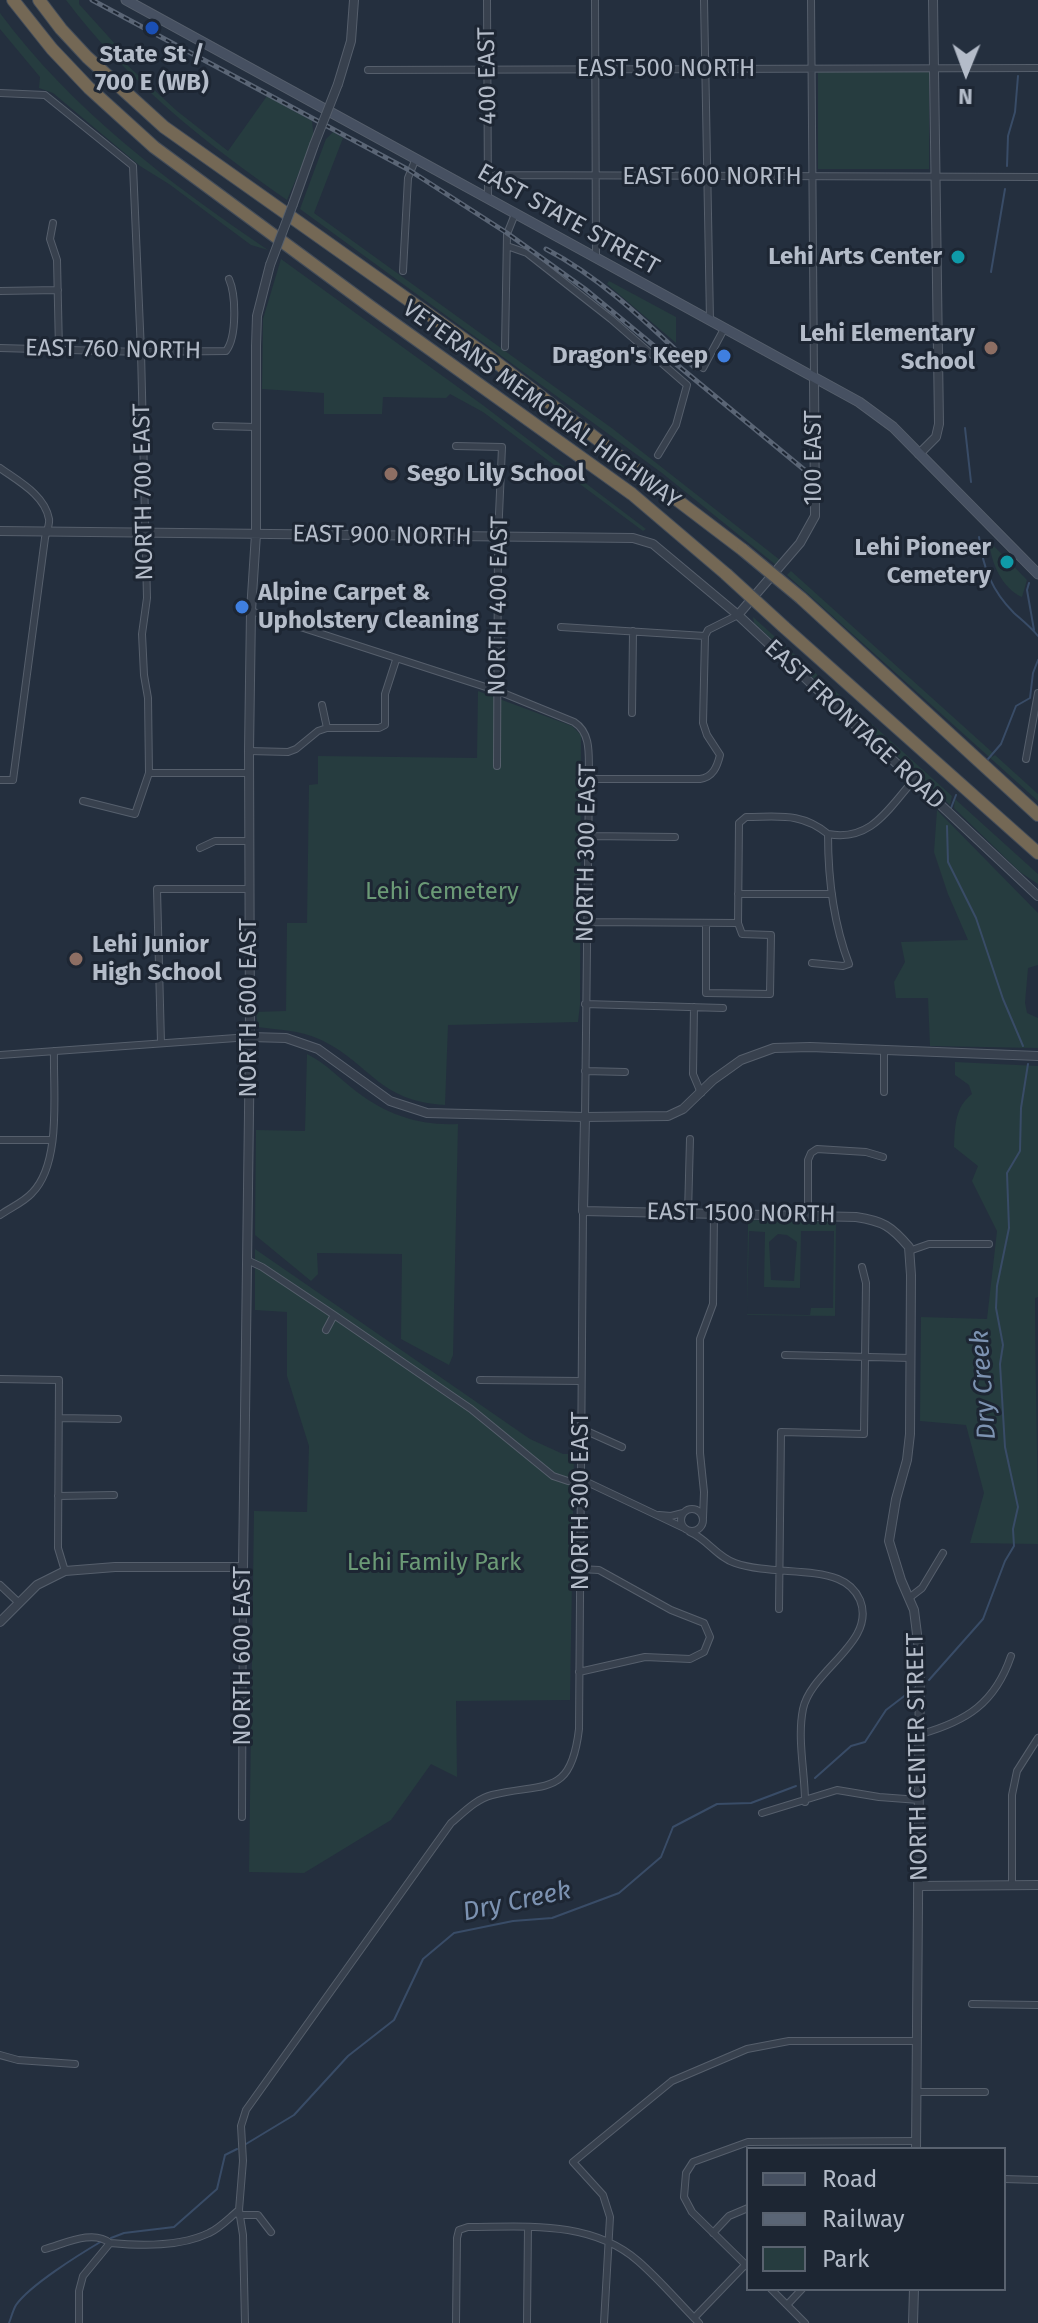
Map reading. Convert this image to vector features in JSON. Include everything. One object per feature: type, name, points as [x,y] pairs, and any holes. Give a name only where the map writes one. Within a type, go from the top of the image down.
[{"type":"highway","name":"VETERANS MEMORIAL HIGHWAY","points":[[13,0],[76,75],[154,147],[632,494],[1038,853]]},
{"type":"highway","name":"VETERANS MEMORIAL HIGHWAY","points":[[39,0],[87,57],[164,127],[489,357],[743,550],[801,598],[1038,815]]},
{"type":"main road","name":"EAST STATE STREET","points":[[126,0],[877,414],[1038,574]]},
{"type":"street","name":"NORTH 600 EAST","points":[[242,1817],[250,1037],[249,751],[251,611],[256,534],[257,316],[270,265],[338,84],[351,41],[354,0]]},
{"type":"street","name":"400 EAST","points":[[487,0],[488,199]]},
{"type":"street","points":[[595,0],[596,258]]},
{"type":"street","points":[[704,0],[710,321]]},
{"type":"street","name":"100 EAST","points":[[738,615],[800,543],[815,516],[811,0]]},
{"type":"street","points":[[919,454],[936,437],[939,424],[933,0]]},
{"type":"street","name":"EAST 500 NORTH","points":[[368,70],[1038,68]]},
{"type":"street","name":"NORTH 700 EAST","points":[[0,93],[45,95],[133,166],[147,598],[142,634],[148,698],[149,773],[135,814],[83,801]]},
{"type":"street","points":[[403,271],[408,178],[416,158]]},
{"type":"street","name":"EAST 600 NORTH","points":[[489,175],[1038,177]]},
{"type":"street","points":[[505,347],[507,233],[515,214]]},
{"type":"street","points":[[53,223],[50,239],[57,260],[59,350]]},
{"type":"street","points":[[507,246],[527,253],[611,319],[687,385],[676,425],[658,455]]},
{"type":"street","name":"EAST 760 NORTH","points":[[0,348],[226,351],[231,343],[234,300],[229,279]]},
{"type":"street","points":[[0,291],[58,290]]},
{"type":"street","points":[[703,368],[724,329]]},
{"type":"street","points":[[216,426],[256,427]]},
{"type":"street","name":"NORTH 400 EAST","points":[[456,446],[502,447],[498,537],[497,766]]},
{"type":"street","points":[[0,468],[32,491],[44,506],[50,522],[46,532],[13,780],[0,780]]},
{"type":"street","name":"EAST 900 NORTH","points":[[0,531],[633,538],[653,544],[738,615]]},
{"type":"street","points":[[251,611],[498,691]]},
{"type":"street","points":[[589,779],[700,779],[707,778],[714,771],[720,755],[707,735],[702,708],[705,636],[708,630],[738,615]]},
{"type":"street","name":"EAST FRONTAGE ROAD","points":[[738,615],[1038,896]]},
{"type":"street","points":[[561,627],[705,636]]},
{"type":"street","points":[[632,713],[633,631]]},
{"type":"street","points":[[249,751],[288,752],[327,728],[379,728],[385,725],[385,694],[396,660]]},
{"type":"street","name":"NORTH 300 EAST","points":[[239,2212],[243,2161],[241,2126],[246,2110],[451,1823],[476,1802],[490,1795],[538,1789],[554,1783],[567,1771],[577,1745],[588,744],[584,730],[574,722],[498,691]]},
{"type":"street","points":[[1026,759],[1038,693]]},
{"type":"street","points":[[322,705],[327,728]]},
{"type":"street","points":[[149,773],[249,773]]},
{"type":"street","points":[[706,923],[706,993],[770,994],[771,935],[742,934],[738,923],[740,822],[746,817],[799,817],[816,824],[828,834],[853,836],[881,819],[913,781]]},
{"type":"street","points":[[812,963],[849,964],[840,940],[832,894],[828,834]]},
{"type":"street","points":[[588,836],[675,837]]},
{"type":"street","points":[[200,848],[215,841],[249,841]]},
{"type":"street","points":[[161,1043],[157,889],[249,889]]},
{"type":"street","points":[[738,894],[832,894]]},
{"type":"street","points":[[586,922],[738,923]]},
{"type":"street","points":[[585,1004],[723,1008]]},
{"type":"street","points":[[694,1007],[693,1074],[701,1093]]},
{"type":"street","points":[[0,1055],[250,1037],[286,1038],[318,1049],[381,1095],[427,1113],[585,1117],[668,1116],[683,1109],[713,1080],[741,1060],[774,1048],[1038,1056]]},
{"type":"street","points":[[884,1050],[884,1092]]},
{"type":"street","points":[[0,1215],[31,1195],[46,1169],[52,1140],[54,1051]]},
{"type":"street","points":[[585,1071],[625,1072]]},
{"type":"street","points":[[688,1213],[690,1139]]},
{"type":"street","points":[[0,1140],[52,1140]]},
{"type":"street","points":[[808,1216],[808,1160],[811,1153],[817,1149],[866,1152],[883,1157]]},
{"type":"street","points":[[31,1195],[37,1202]]},
{"type":"street","name":"EAST 1500 NORTH","points":[[583,1211],[878,1220],[896,1232],[909,1251]]},
{"type":"street","points":[[712,1547],[704,1533],[703,1520],[700,1339],[713,1304],[714,1213]]},
{"type":"street","points":[[909,1251],[929,1244],[989,1244]]},
{"type":"street","name":"NORTH CENTER STREET","points":[[909,1251],[911,1358],[907,1460],[889,1541],[918,1632],[921,1734],[916,2145]]},
{"type":"street","points":[[247,1260],[262,1267],[471,1409],[553,1476],[589,1483],[659,1515],[687,1530],[731,1562],[838,1579],[855,1591],[861,1604],[863,1623],[856,1637],[808,1696],[803,1709],[805,1802]]},
{"type":"street","points":[[779,1609],[781,1432],[864,1434],[866,1283],[862,1267]]},
{"type":"street","points":[[326,1330],[334,1315]]},
{"type":"street","points":[[785,1355],[911,1358]]},
{"type":"street","points":[[0,1379],[59,1380],[60,1573]]},
{"type":"street","points":[[480,1380],[581,1381]]},
{"type":"street","points":[[59,1418],[118,1419]]},
{"type":"street","points":[[582,1429],[622,1447]]},
{"type":"street","points":[[659,1515],[677,1516],[697,1503],[704,1492]]},
{"type":"street","points":[[58,1496],[114,1495]]},
{"type":"street","points":[[687,1510],[697,1510],[703,1520]]},
{"type":"street","points":[[687,1510],[681,1519],[687,1530]]},
{"type":"street","points":[[687,1530],[697,1530],[703,1520]]},
{"type":"street","points":[[909,1598],[922,1588],[943,1553]]},
{"type":"street","points":[[0,1622],[37,1585],[60,1573],[115,1567],[243,1567]]},
{"type":"street","points":[[579,1672],[645,1657],[690,1659],[704,1652],[710,1637],[704,1623],[671,1610],[599,1570],[580,1569]]},
{"type":"street","points":[[0,1585],[18,1602]]},
{"type":"street","points":[[921,1734],[961,1720],[976,1710],[1004,1677],[1011,1656]]},
{"type":"street","points":[[1012,1885],[1012,1795],[1017,1771],[1038,1738]]},
{"type":"street","points":[[762,1813],[837,1790],[919,1800]]},
{"type":"street","points":[[919,1886],[1038,1885]]},
{"type":"street","points":[[972,2004],[1038,2005]]},
{"type":"street","points":[[604,2323],[610,2217],[603,2195],[573,2162],[672,2081],[747,2049],[789,2041],[917,2041]]},
{"type":"street","points":[[0,2055],[18,2060],[75,2064]]},
{"type":"street","points":[[917,2092],[985,2092]]},
{"type":"street","points":[[746,2264],[686,2203],[686,2173],[693,2162],[748,2142],[916,2145]]},
{"type":"street","points":[[1006,2179],[1038,2180]]},
{"type":"street","points":[[713,2233],[729,2216],[746,2209]]},
{"type":"street","points":[[239,2212],[243,2235],[245,2323]]},
{"type":"street","points":[[45,2249],[92,2236],[110,2243],[190,2240],[212,2232],[239,2212],[258,2215],[271,2232]]},
{"type":"street","points":[[456,2323],[457,2238],[459,2230],[468,2227],[573,2230],[610,2242],[637,2260],[696,2321],[746,2266]]},
{"type":"street","points":[[527,2323],[528,2227]]},
{"type":"street","points":[[79,2323],[79,2291],[83,2276],[110,2243]]},
{"type":"street","points":[[773,2291],[805,2323]]},
{"type":"street","points":[[787,2305],[800,2291]]},
{"type":"street","points":[[913,2323],[914,2291]]},
{"type":"green space","points":[[66,0],[79,0],[79,4],[125,55],[126,64],[177,111],[228,151],[267,96],[312,121],[314,138],[287,200],[197,133],[141,84]]},
{"type":"green space","points":[[0,13],[58,82],[90,113],[194,198],[268,250],[251,245],[140,166],[53,93],[39,88],[40,77],[0,29]]},
{"type":"green space","points":[[818,72],[929,72],[929,169],[818,169]]},
{"type":"green space","points":[[333,132],[343,138],[314,213],[613,429],[780,560],[776,565],[662,473],[300,209],[326,139]]},
{"type":"green space","points":[[281,259],[484,406],[646,529],[643,531],[483,412],[450,394],[446,398],[383,397],[382,414],[324,414],[324,393],[262,389],[263,319]]},
{"type":"green space","points":[[609,281],[676,317],[676,343],[607,284]]},
{"type":"green space","points":[[989,541],[1027,580],[1022,597],[1009,588],[999,574]]},
{"type":"green space","points":[[791,571],[992,752],[992,757],[995,755],[1038,794],[1038,801],[787,575]]},
{"type":"green space","points":[[753,617],[952,796],[950,805],[754,623]]},
{"type":"green space","name":"Lehi Cemetery","points":[[478,691],[572,726],[581,735],[580,1005],[578,1022],[448,1025],[445,1105],[422,1102],[389,1089],[319,1039],[296,1032],[258,1027],[256,1012],[286,1011],[287,923],[307,923],[309,785],[318,784],[318,756],[477,758]]},
{"type":"green space","points":[[955,799],[1038,874],[1038,884],[1020,872],[954,808]]},
{"type":"green space","points":[[937,810],[1038,913],[1038,965],[1028,968],[1025,1003],[1027,1013],[1038,1018],[1038,1048],[930,1046],[928,998],[896,998],[894,982],[905,962],[901,942],[968,940],[934,852]]},
{"type":"green space","points":[[307,1054],[368,1100],[392,1113],[418,1121],[458,1124],[453,1355],[449,1365],[401,1339],[402,1254],[317,1253],[318,1274],[311,1281],[255,1235],[256,1130],[305,1131]]},
{"type":"green space","points":[[955,1062],[1038,1066],[1038,1297],[1035,1298],[1038,1544],[970,1543],[984,1493],[966,1425],[920,1421],[921,1317],[987,1319],[997,1231],[972,1181],[978,1166],[954,1147],[959,1111],[972,1094],[969,1085],[955,1075]]},
{"type":"green space","points":[[748,1220],[836,1222],[835,1316],[747,1315],[810,1315],[811,1308],[833,1308],[834,1231],[801,1231],[800,1288],[764,1287],[765,1232],[749,1231],[747,1313]],"holes":[[[778,1234],[787,1235],[797,1242],[794,1281],[771,1280],[769,1242]]]},
{"type":"green space","name":"Lehi Family Park","points":[[255,1249],[530,1439],[563,1454],[574,1454],[570,1700],[456,1701],[457,1777],[431,1764],[391,1820],[304,1873],[249,1872],[254,1511],[307,1512],[309,1446],[287,1376],[287,1312],[255,1310]]},
{"type":"waterway","name":"Dry Creek","points":[[1007,166],[1008,136],[1015,112],[1018,76]]},
{"type":"waterway","name":"Dry Creek","points":[[991,272],[1005,189]]},
{"type":"waterway","name":"Dry Creek","points":[[965,428],[971,482]]},
{"type":"waterway","name":"Dry Creek","points":[[979,537],[983,559],[994,587],[1006,605],[1038,636]]},
{"type":"waterway","points":[[1029,583],[1027,590],[1034,630]]},
{"type":"waterway","name":"Dry Creek","points":[[988,759],[1001,744],[1016,706],[1030,698],[1038,660]]},
{"type":"waterway","name":"Dry Creek","points":[[951,808],[956,795]]},
{"type":"waterway","name":"Dry Creek","points":[[947,826],[948,862],[976,918],[1003,999],[1023,1046]]},
{"type":"waterway","name":"Dry Creek","points":[[929,1680],[983,1619],[1005,1561],[1014,1546],[1013,1529],[1018,1507],[1005,1447],[1000,1364],[1003,1345],[996,1308],[997,1286],[1009,1228],[1007,1173],[1020,1151],[1021,1108],[1028,1064]]},
{"type":"waterway","name":"Dry Creek","points":[[815,1778],[851,1746],[865,1742],[886,1710],[916,1687]]},
{"type":"waterway","name":"Dry Creek","points":[[246,2144],[294,2115],[348,2056],[394,2020],[423,1959],[454,1933],[513,1921],[552,1918],[619,1893],[661,1857],[673,1827],[717,1804],[751,1803],[796,1786]]},
{"type":"waterway","name":"Dry Creek","points":[[111,2238],[124,2233],[174,2227],[217,2189],[225,2155],[237,2149]]},
{"type":"waterway","name":"Dry Creek","points":[[9,2323],[16,2305],[32,2288],[102,2241]]},
{"type":"railway","points":[[92,0],[409,170],[507,233],[585,289],[807,472]]},
{"type":"railway","points":[[546,249],[606,288],[695,368]]},
{"type":"place","name":"State St / 700 E (WB)","points":[[152,28]]},
{"type":"place","name":"Lehi Arts Center","points":[[958,257]]},
{"type":"place","name":"Lehi Elementary School","points":[[991,348]]},
{"type":"place","name":"Dragon's Keep","points":[[724,356]]},
{"type":"place","name":"Sego Lily School","points":[[391,474]]},
{"type":"place","name":"Lehi Pioneer Cemetery","points":[[1007,562]]},
{"type":"place","name":"Alpine Carpet & Upholstery Cleaning","points":[[242,607]]},
{"type":"place","name":"Lehi Junior High School","points":[[76,959]]}]
